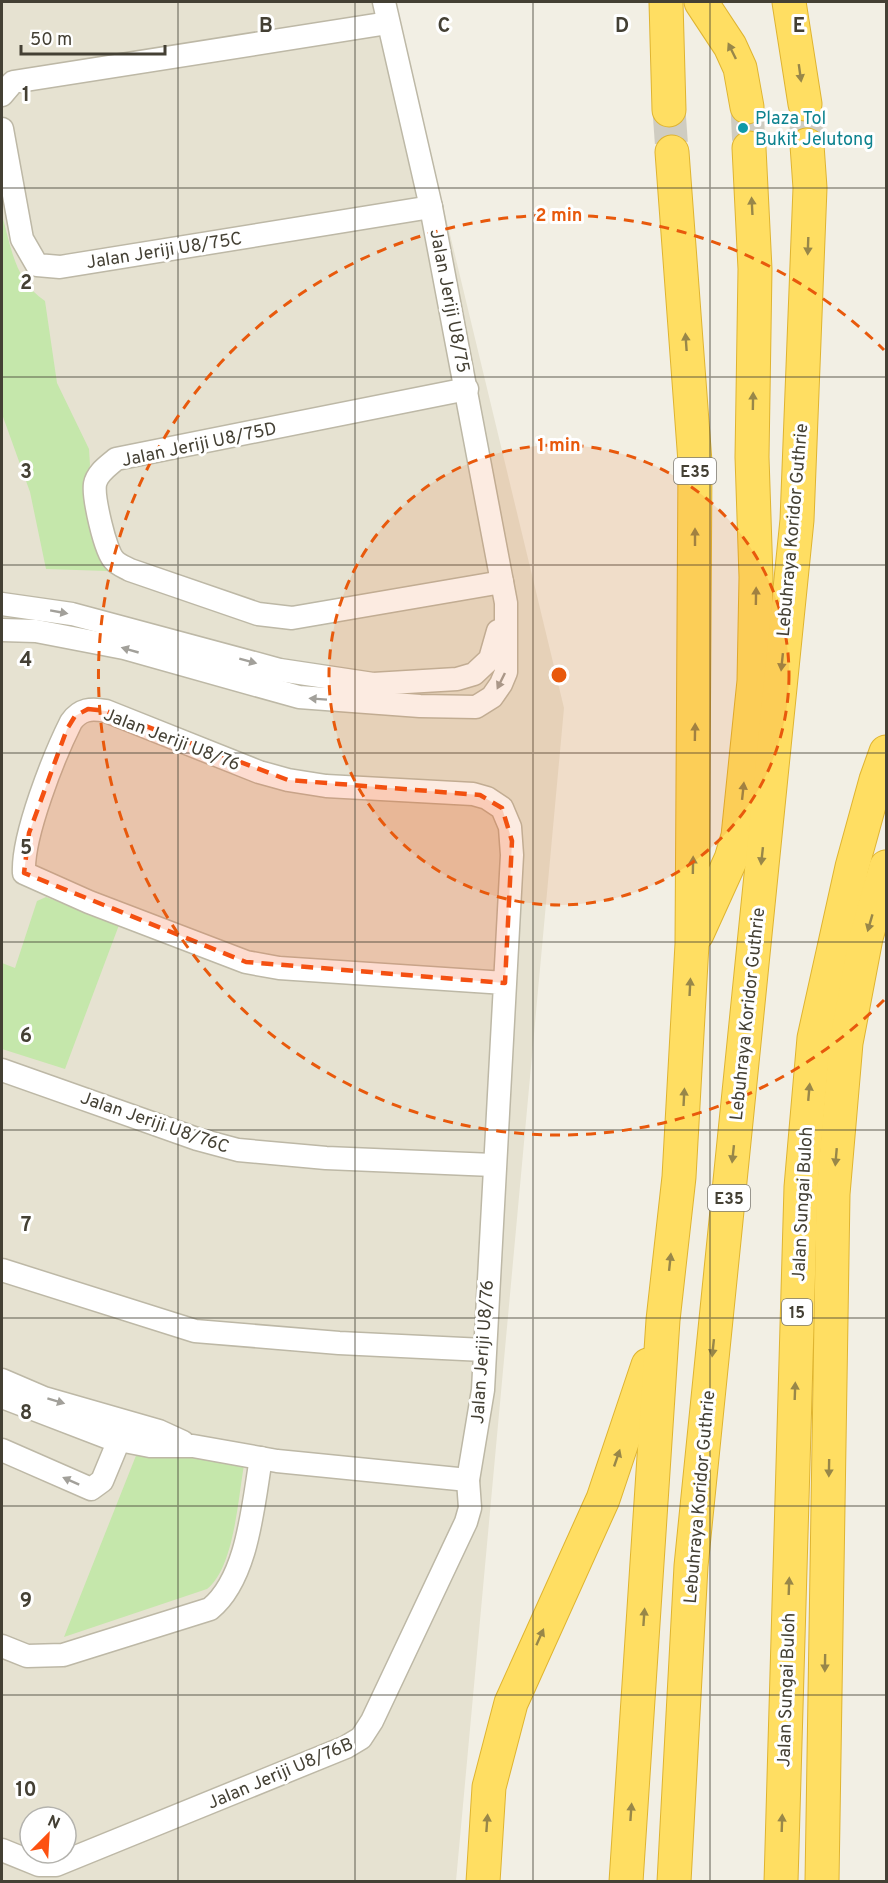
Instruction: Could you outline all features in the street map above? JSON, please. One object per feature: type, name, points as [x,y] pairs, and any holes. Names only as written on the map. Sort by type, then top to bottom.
[{"type":"highway","points":[[666,2],[669,110]]},
{"type":"highway","points":[[701,2],[737,60],[747,106]]},
{"type":"highway","points":[[789,2],[805,104]]},
{"type":"highway","name":"Lebuhraya Koridor Guthrie","points":[[674,1879],[691,1566],[797,520],[810,188],[807,145]]},
{"type":"highway","points":[[692,944],[731,859],[738,836],[754,681],[756,577],[752,457],[755,269],[749,148]]},
{"type":"highway","name":"E35","points":[[627,1876],[663,1320],[679,1177],[692,944],[695,462],[672,152]]},
{"type":"highway","name":"Jalan Sungai Buloh","points":[[781,1881],[801,1187],[814,1038],[852,867],[886,752]]},
{"type":"highway","name":"Jalan Sungai Buloh","points":[[822,1881],[833,1194],[846,1043],[866,938],[886,867]]},
{"type":"highway","points":[[483,1881],[489,1787],[511,1703],[603,1499],[663,1320]]},
{"type":"street","points":[[2,96],[13,82],[386,12]]},
{"type":"street","name":"Jalan Jeriji U8/75","points":[[2,630],[36,632],[113,646],[300,697],[420,706],[476,706],[492,697],[506,672],[504,592],[431,207],[386,12]]},
{"type":"street","name":"Jalan Jeriji U8/75C","points":[[2,129],[22,239],[37,265],[44,267],[60,267],[431,207]]},
{"type":"street","name":"Jalan Jeriji U8/75D","points":[[467,389],[116,459],[102,471],[95,484],[101,522],[108,550],[115,562],[130,570],[258,614],[292,618],[504,592]]},
{"type":"street","name":"Jalan Jeriji U8/75","points":[[2,604],[72,614],[280,670],[373,684],[457,679],[474,674],[490,659],[504,592]]},
{"type":"street","name":"Jalan Jeriji U8/76","points":[[468,1480],[481,1408],[493,1165],[505,983],[512,841],[506,815],[495,803],[473,794],[326,786],[288,780],[259,772],[106,711],[88,709],[75,716],[70,722],[29,833],[23,854],[24,873],[89,902],[246,962],[279,968],[505,983]]},
{"type":"street","name":"Jalan Jeriji U8/76C","points":[[2,1070],[197,1139],[238,1150],[306,1157],[493,1165]]},
{"type":"street","points":[[2,1270],[195,1331],[484,1350]]},
{"type":"street","points":[[2,1380],[44,1398],[159,1431],[193,1446]]},
{"type":"street","points":[[2,1397],[119,1440],[150,1446],[193,1446],[261,1458],[468,1480]]},
{"type":"street","points":[[2,1450],[91,1489],[102,1481],[119,1440]]},
{"type":"street","points":[[2,1647],[27,1656],[63,1655],[210,1609],[224,1595],[240,1568],[261,1458]]},
{"type":"street","name":"Jalan Jeriji U8/76B","points":[[2,1850],[39,1865],[56,1864],[346,1747],[361,1738],[372,1721],[464,1529],[470,1508],[468,1480]]},
{"type":"highlighted area","points":[[88,709],[106,711],[288,780],[480,795],[502,808],[512,841],[505,983],[246,962],[24,873],[29,833],[67,729],[75,716]]},
{"type":"shaded area","points":[[2,2],[394,2],[564,708],[456,1881],[2,1882]]},
{"type":"green space","points":[[2,215],[21,273],[27,284],[45,301],[57,383],[89,449],[90,465],[85,492],[107,571],[46,569],[30,492],[2,414]]},
{"type":"green space","points":[[46,897],[119,925],[65,1069],[2,1049],[2,963],[15,968],[37,901]]},
{"type":"green space","points":[[139,1448],[244,1465],[237,1514],[223,1566],[207,1589],[64,1637]]},
{"type":"tunnel","points":[[805,104],[807,145]]},
{"type":"tunnel","points":[[747,107],[749,148]]},
{"type":"tunnel","points":[[669,110],[672,152]]},
{"type":"place","name":"Plaza Tol Bukit Jelutong","points":[[743,128]]}]
